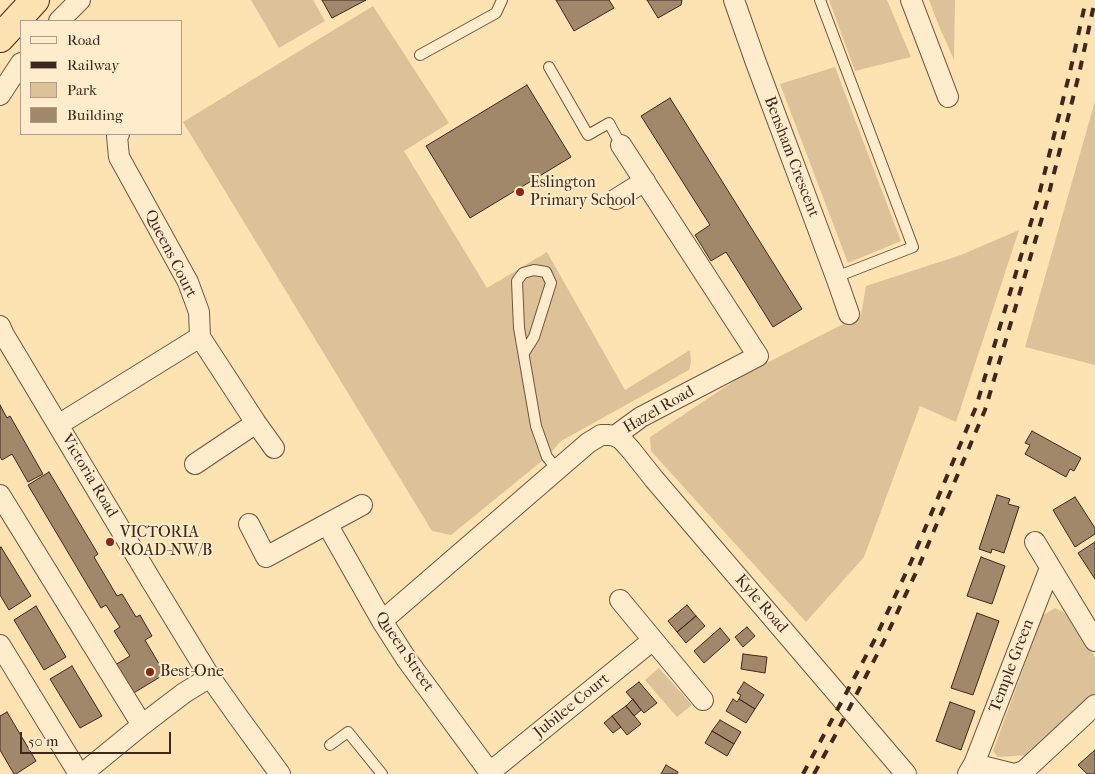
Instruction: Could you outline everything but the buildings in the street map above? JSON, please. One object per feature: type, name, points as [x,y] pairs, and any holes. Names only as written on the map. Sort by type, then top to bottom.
[{"type":"highway","points":[[0,38],[35,0]]},
{"type":"street","points":[[60,20],[80,0]]},
{"type":"street","name":"Bensham Crescent","points":[[734,0],[849,314]]},
{"type":"street","points":[[911,0],[948,97]]},
{"type":"street","points":[[0,95],[20,65]]},
{"type":"street","name":"Queens Court","points":[[118,135],[118,157],[188,282],[199,312],[200,337]]},
{"type":"street","name":"Hazel Road","points":[[382,621],[594,438],[601,435],[615,436],[641,417],[758,356],[622,145]]},
{"type":"street","points":[[616,198],[644,181]]},
{"type":"street","name":"Victoria Road","points":[[0,326],[210,676],[280,774]]},
{"type":"street","points":[[58,425],[200,337],[274,448]]},
{"type":"street","points":[[194,464],[256,423]]},
{"type":"street","name":"Kyle Road","points":[[615,436],[621,439],[631,450],[654,480],[906,774]]},
{"type":"street","points":[[0,495],[142,725]]},
{"type":"street","points":[[249,524],[266,557],[362,505]]},
{"type":"street","name":"Queen Street","points":[[327,524],[382,621],[407,660],[491,773]]},
{"type":"street","points":[[1035,542],[1095,642]]},
{"type":"street","name":"Temple Green","points":[[1050,568],[971,769],[1014,774],[1024,771],[1095,705]]},
{"type":"street","points":[[620,600],[704,700]]},
{"type":"street","name":"Jubilee Court","points":[[491,773],[653,640]]},
{"type":"street","points":[[0,645],[80,774],[184,693],[210,676]]},
{"type":"lane","points":[[420,55],[496,13],[502,0]]},
{"type":"lane","points":[[820,0],[913,247],[836,277]]},
{"type":"lane","points":[[549,67],[588,135],[609,123],[622,145]]},
{"type":"lane","points":[[524,353],[534,337],[551,283],[546,272],[534,270],[523,273],[517,281],[519,328],[536,426],[547,457],[558,470]]},
{"type":"lane","points":[[330,745],[348,732],[382,774]]},
{"type":"green space","points":[[251,0],[313,0],[325,21],[279,48]]},
{"type":"green space","points":[[829,0],[887,0],[911,57],[855,71]]},
{"type":"green space","points":[[929,0],[955,0],[954,60],[939,26]]},
{"type":"green space","points":[[373,6],[449,123],[404,151],[487,288],[547,252],[625,390],[690,350],[691,362],[689,370],[561,441],[547,457],[451,535],[432,531],[183,122]]},
{"type":"green space","points":[[835,67],[901,241],[848,263],[780,84]]},
{"type":"green space","points":[[1095,101],[1095,365],[1025,347]]},
{"type":"green space","points":[[1019,230],[956,422],[920,406],[864,557],[806,622],[651,451],[650,437],[743,375],[861,315],[866,286],[961,255]]},
{"type":"green space","points":[[1055,608],[1069,615],[1095,657],[1095,695],[1030,755],[998,757],[993,751],[1043,615]]},
{"type":"green space","points":[[659,668],[692,705],[677,717],[645,680]]},
{"type":"railway","points":[[803,774],[875,639],[911,562],[976,407],[1038,199],[1086,0]]},
{"type":"railway","points":[[814,774],[883,643],[919,566],[985,410],[1047,201],[1079,74],[1095,0]]},
{"type":"place","name":"Eslington Primary School","points":[[520,192]]},
{"type":"place","name":"VICTORIA ROAD-NW/B","points":[[110,542]]},
{"type":"place","name":"Best-One","points":[[150,672]]}]
